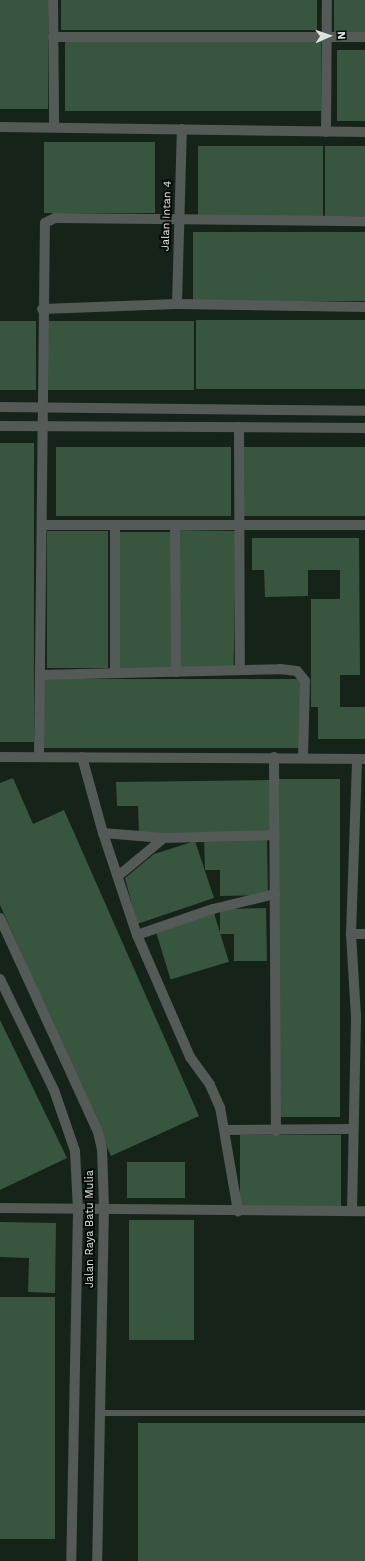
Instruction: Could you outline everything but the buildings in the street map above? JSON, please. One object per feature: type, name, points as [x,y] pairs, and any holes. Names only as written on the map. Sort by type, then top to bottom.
[{"type":"street","points":[[53,0],[54,126]]},
{"type":"street","points":[[326,132],[328,36],[327,0]]},
{"type":"street","points":[[53,37],[365,37]]},
{"type":"street","points":[[0,127],[54,126],[365,132]]},
{"type":"street","name":"Jalan Intan 4","points":[[177,304],[182,129]]},
{"type":"street","points":[[39,756],[43,406],[43,226],[46,220],[55,218],[365,221]]},
{"type":"street","points":[[42,309],[177,304],[365,308]]},
{"type":"street","points":[[0,407],[43,406],[365,411]]},
{"type":"street","points":[[0,426],[365,428]]},
{"type":"street","points":[[239,427],[240,670]]},
{"type":"street","points":[[42,525],[365,525]]},
{"type":"street","points":[[115,525],[115,673]]},
{"type":"street","points":[[175,525],[176,672]]},
{"type":"street","points":[[40,675],[289,669],[301,674],[305,681],[303,758]]},
{"type":"street","points":[[0,757],[274,757],[361,759],[351,934],[360,1017],[352,1129],[352,1210]]},
{"type":"street","points":[[82,757],[103,833],[137,935],[190,1057],[210,1085],[225,1130],[238,1211]]},
{"type":"street","points":[[274,757],[276,1131]]},
{"type":"street","points":[[103,833],[164,838],[275,835]]},
{"type":"street","points":[[118,876],[164,838]]},
{"type":"street","points":[[137,935],[213,909],[275,894]]},
{"type":"street","name":"Jalan Raya Batu Mulia","points":[[0,918],[98,1132],[102,1149],[104,1207],[97,1561]]},
{"type":"street","points":[[351,934],[365,934]]},
{"type":"street","points":[[0,979],[54,1090],[75,1151],[78,1210],[71,1561]]},
{"type":"street","points":[[225,1130],[276,1131],[352,1129]]},
{"type":"street","points":[[0,1208],[78,1210],[104,1207],[238,1211],[365,1211]]},
{"type":"lane","points":[[100,1414],[365,1413]]}]
